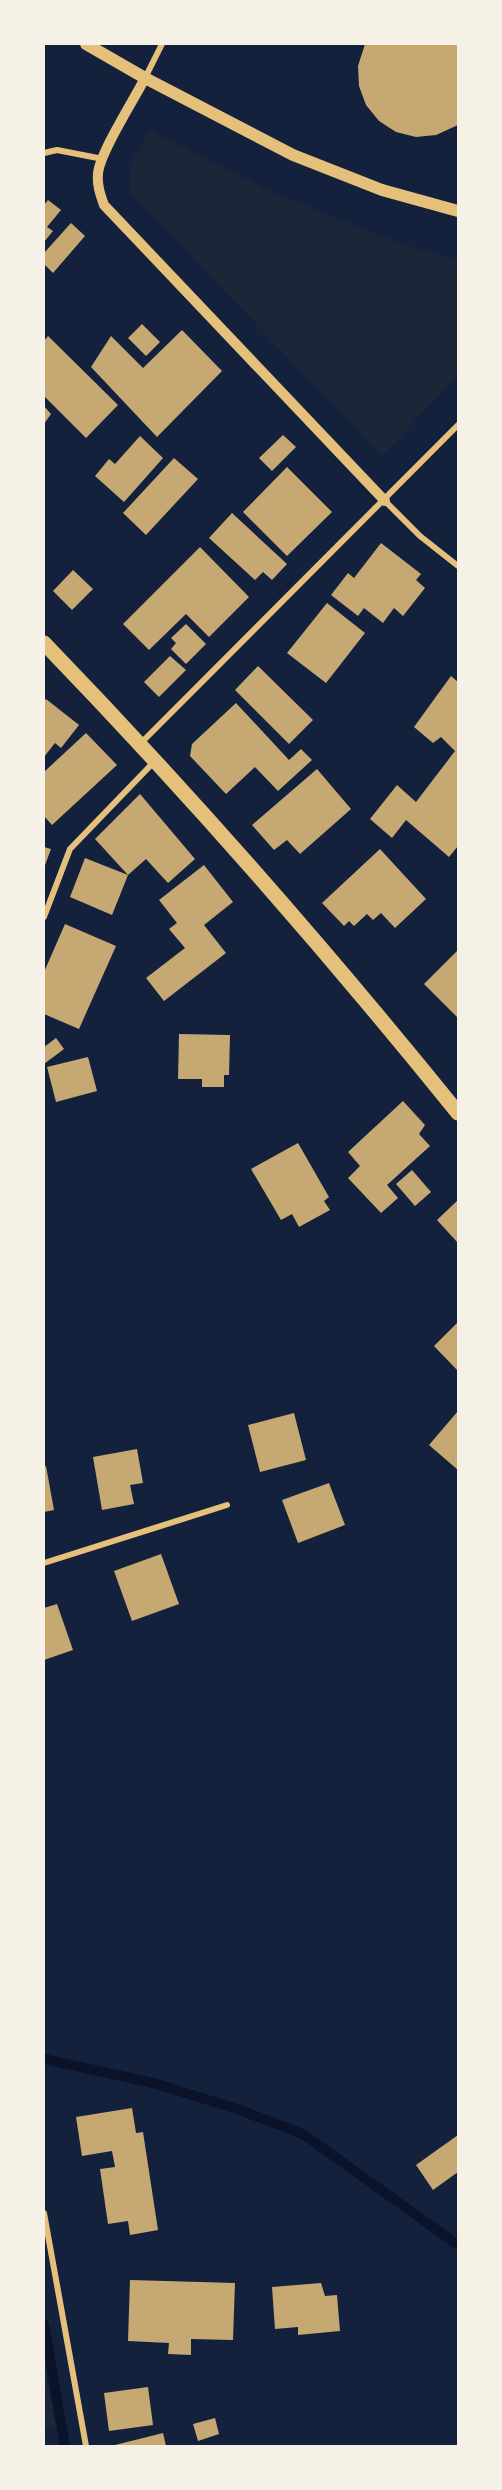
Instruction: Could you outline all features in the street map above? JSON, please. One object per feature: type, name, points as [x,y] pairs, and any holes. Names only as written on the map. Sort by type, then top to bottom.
[{"type":"main road","points":[[86,44],[145,78],[293,155],[382,190],[459,211]]},
{"type":"main road","points":[[44,643],[141,744],[383,1020],[459,1113]]},
{"type":"street","points":[[162,44],[98,171],[98,188],[104,205],[385,501],[420,536],[459,566]]},
{"type":"street","points":[[44,153],[57,150],[103,159]]},
{"type":"street","points":[[141,744],[459,424]]},
{"type":"street","points":[[44,917],[70,849],[155,761]]},
{"type":"street","points":[[44,1563],[227,1505]]},
{"type":"street","points":[[44,2213],[86,2446]]},
{"type":"shaded area","points":[[150,130],[272,192],[401,244],[458,259],[458,375],[382,456],[130,192],[131,163]]},
{"type":"shaded area","points":[[44,2367],[56,2427],[44,2429]]},
{"type":"building","points":[[365,44],[458,44],[458,125],[436,135],[416,137],[396,132],[379,121],[366,105],[359,86],[358,66]]},
{"type":"building","points":[[48,200],[61,210],[47,227],[53,231],[44,242],[44,205]]},
{"type":"building","points":[[71,223],[85,236],[53,273],[44,264],[44,253]]},
{"type":"building","points":[[142,324],[160,342],[146,356],[128,338]]},
{"type":"building","points":[[182,330],[222,371],[157,437],[91,367],[111,336],[143,368]]},
{"type":"building","points":[[48,336],[118,405],[86,438],[44,396],[44,341]]},
{"type":"building","points":[[44,406],[51,414],[44,424]]},
{"type":"building","points":[[283,435],[296,447],[272,471],[259,458]]},
{"type":"building","points":[[140,436],[163,458],[124,502],[95,476],[109,459],[115,464]]},
{"type":"building","points":[[174,458],[198,479],[146,535],[123,513]]},
{"type":"building","points":[[287,467],[332,512],[287,556],[243,512]]},
{"type":"building","points":[[232,513],[287,564],[272,580],[263,572],[255,580],[209,538]]},
{"type":"building","points":[[381,543],[421,574],[416,580],[425,588],[403,616],[394,608],[383,623],[364,608],[358,616],[331,595],[348,573],[354,578]]},
{"type":"building","points":[[200,547],[249,597],[209,637],[186,614],[149,650],[123,624]]},
{"type":"building","points":[[73,570],[93,589],[72,610],[53,591]]},
{"type":"building","points":[[327,603],[365,633],[326,683],[287,653]]},
{"type":"building","points":[[186,624],[206,644],[186,664],[171,649],[176,643],[171,638]]},
{"type":"building","points":[[170,656],[186,670],[159,697],[144,682]]},
{"type":"building","points":[[258,666],[313,720],[289,744],[235,690]]},
{"type":"building","points":[[451,676],[458,682],[458,846],[449,857],[406,820],[392,838],[370,819],[397,785],[416,802],[455,751],[441,737],[433,743],[414,727]]},
{"type":"building","points":[[46,699],[79,725],[61,748],[55,743],[44,757],[44,702]]},
{"type":"building","points":[[236,703],[289,760],[301,749],[312,760],[278,791],[255,767],[226,794],[190,756],[192,744]]},
{"type":"building","points":[[86,733],[117,765],[52,825],[44,816],[44,772]]},
{"type":"building","points":[[317,769],[351,809],[300,854],[287,840],[274,850],[252,825]]},
{"type":"building","points":[[140,794],[195,859],[168,883],[146,859],[128,875],[95,839]]},
{"type":"building","points":[[44,847],[51,849],[44,868]]},
{"type":"building","points":[[380,849],[426,899],[395,928],[381,913],[373,920],[367,914],[354,926],[349,921],[344,926],[322,903]]},
{"type":"building","points":[[85,858],[128,875],[112,915],[70,897]]},
{"type":"building","points":[[204,865],[233,902],[204,925],[226,953],[164,1001],[146,978],[185,948],[169,929],[177,923],[159,900]]},
{"type":"building","points":[[65,924],[116,946],[79,1029],[44,1014],[44,972]]},
{"type":"building","points":[[458,950],[458,1018],[424,984]]},
{"type":"building","points":[[179,1034],[230,1035],[229,1075],[224,1075],[224,1087],[202,1087],[202,1079],[178,1079]]},
{"type":"building","points":[[56,1038],[64,1049],[44,1064],[44,1047]]},
{"type":"building","points":[[88,1057],[97,1091],[56,1102],[47,1067]]},
{"type":"building","points":[[403,1101],[425,1125],[419,1134],[430,1146],[387,1185],[398,1198],[381,1213],[348,1178],[360,1166],[348,1152]]},
{"type":"building","points":[[298,1143],[329,1197],[324,1201],[330,1210],[299,1227],[292,1214],[281,1220],[251,1169]]},
{"type":"building","points":[[412,1170],[431,1192],[415,1206],[396,1184]]},
{"type":"building","points":[[458,1200],[458,1243],[437,1220]]},
{"type":"building","points":[[458,1322],[458,1371],[434,1346]]},
{"type":"building","points":[[458,1411],[458,1470],[429,1445]]},
{"type":"building","points":[[294,1413],[306,1460],[260,1472],[248,1425]]},
{"type":"building","points":[[137,1449],[143,1483],[130,1485],[134,1504],[102,1510],[93,1457]]},
{"type":"building","points":[[46,1466],[54,1510],[44,1512],[44,1467]]},
{"type":"building","points":[[329,1483],[345,1525],[298,1543],[282,1500]]},
{"type":"building","points":[[161,1554],[179,1604],[132,1621],[114,1571]]},
{"type":"building","points":[[57,1604],[73,1650],[44,1660],[44,1608]]},
{"type":"building","points":[[132,2108],[136,2133],[143,2132],[158,2230],[130,2235],[128,2221],[108,2224],[100,2169],[115,2167],[112,2151],[82,2156],[76,2117]]},
{"type":"building","points":[[458,2135],[458,2172],[433,2190],[416,2165]]},
{"type":"building","points":[[130,2280],[235,2283],[233,2340],[191,2339],[191,2355],[168,2354],[169,2343],[128,2341]]},
{"type":"building","points":[[321,2283],[325,2296],[337,2295],[340,2331],[298,2335],[298,2327],[275,2329],[272,2287]]},
{"type":"building","points":[[148,2387],[153,2425],[109,2431],[104,2393]]},
{"type":"building","points":[[215,2418],[219,2434],[198,2441],[193,2424]]},
{"type":"building","points":[[163,2433],[166,2446],[111,2446]]},
{"type":"waterway","points":[[44,2059],[157,2084],[237,2109],[303,2134],[458,2245]]},
{"type":"waterway","points":[[44,2324],[65,2446]]}]
